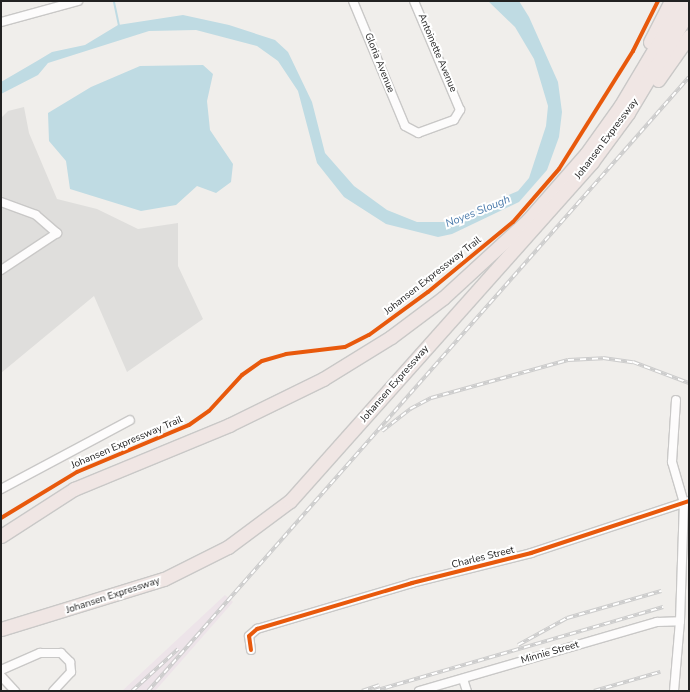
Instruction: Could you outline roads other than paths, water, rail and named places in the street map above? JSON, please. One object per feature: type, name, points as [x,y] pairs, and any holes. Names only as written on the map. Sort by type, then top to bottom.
[{"type":"highway","points":[[620,105],[671,1]]},
{"type":"highway","name":"Johansen Expressway","points":[[1,536],[74,489],[281,402],[391,337],[455,288],[528,220],[586,154],[620,105],[683,1]]},
{"type":"highway","name":"Johansen Expressway","points":[[1,629],[164,580],[228,547],[273,516],[327,463],[592,162],[628,114],[689,11]]},
{"type":"highway","points":[[592,162],[640,105],[689,36]]},
{"type":"street","points":[[1,22],[52,4],[78,1]]},
{"type":"street","name":"Gloria Avenue","points":[[353,1],[405,126],[412,132],[430,130],[454,120],[459,115],[459,106]]},
{"type":"street","name":"Antoinette Avenue","points":[[414,1],[459,106]]},
{"type":"street","points":[[1,202],[36,215],[57,233],[1,270]]},
{"type":"street","points":[[674,691],[680,620],[686,502],[672,462],[676,400]]},
{"type":"street","points":[[1,489],[130,420]]},
{"type":"street","name":"Charles Street","points":[[251,650],[249,636],[257,629],[412,583],[531,553],[686,502]]},
{"type":"street","name":"Minnie Street","points":[[419,691],[657,622],[680,620]]},
{"type":"street","points":[[1,670],[40,653],[61,653],[70,662],[71,672],[53,691]]},
{"type":"street","points":[[1,676],[14,691]]},
{"type":"street","points":[[463,679],[467,691]]},
{"type":"water","name":"Noyes Slough","points":[[488,1],[519,1],[529,17],[558,82],[562,112],[559,137],[547,170],[519,202],[452,234],[438,237],[386,224],[344,197],[317,163],[298,91],[278,61],[257,46],[196,30],[149,31],[48,63],[38,75],[1,94],[1,82],[52,52],[85,45],[118,25],[183,15],[229,25],[275,40],[288,52],[312,102],[325,153],[354,186],[387,210],[417,222],[447,222],[518,191],[529,178],[546,126],[548,106],[534,59],[515,27]]},
{"type":"water","points":[[203,65],[213,74],[207,101],[210,130],[233,164],[231,182],[216,193],[197,186],[176,205],[141,211],[70,189],[66,161],[49,141],[48,113],[91,87],[140,66]]},
{"type":"waterway","points":[[114,2],[119,26]]},
{"type":"railway","points":[[148,691],[689,77]]},
{"type":"railway","points":[[382,431],[410,409],[431,398],[568,360],[603,358],[633,362],[689,383]]},
{"type":"railway","points":[[518,645],[567,618],[661,591]]},
{"type":"railway","points":[[374,691],[663,607]]},
{"type":"railway","points":[[132,691],[178,649]]},
{"type":"railway","points":[[594,691],[660,672]]},
{"type":"railway","points":[[362,691],[379,685]]}]
